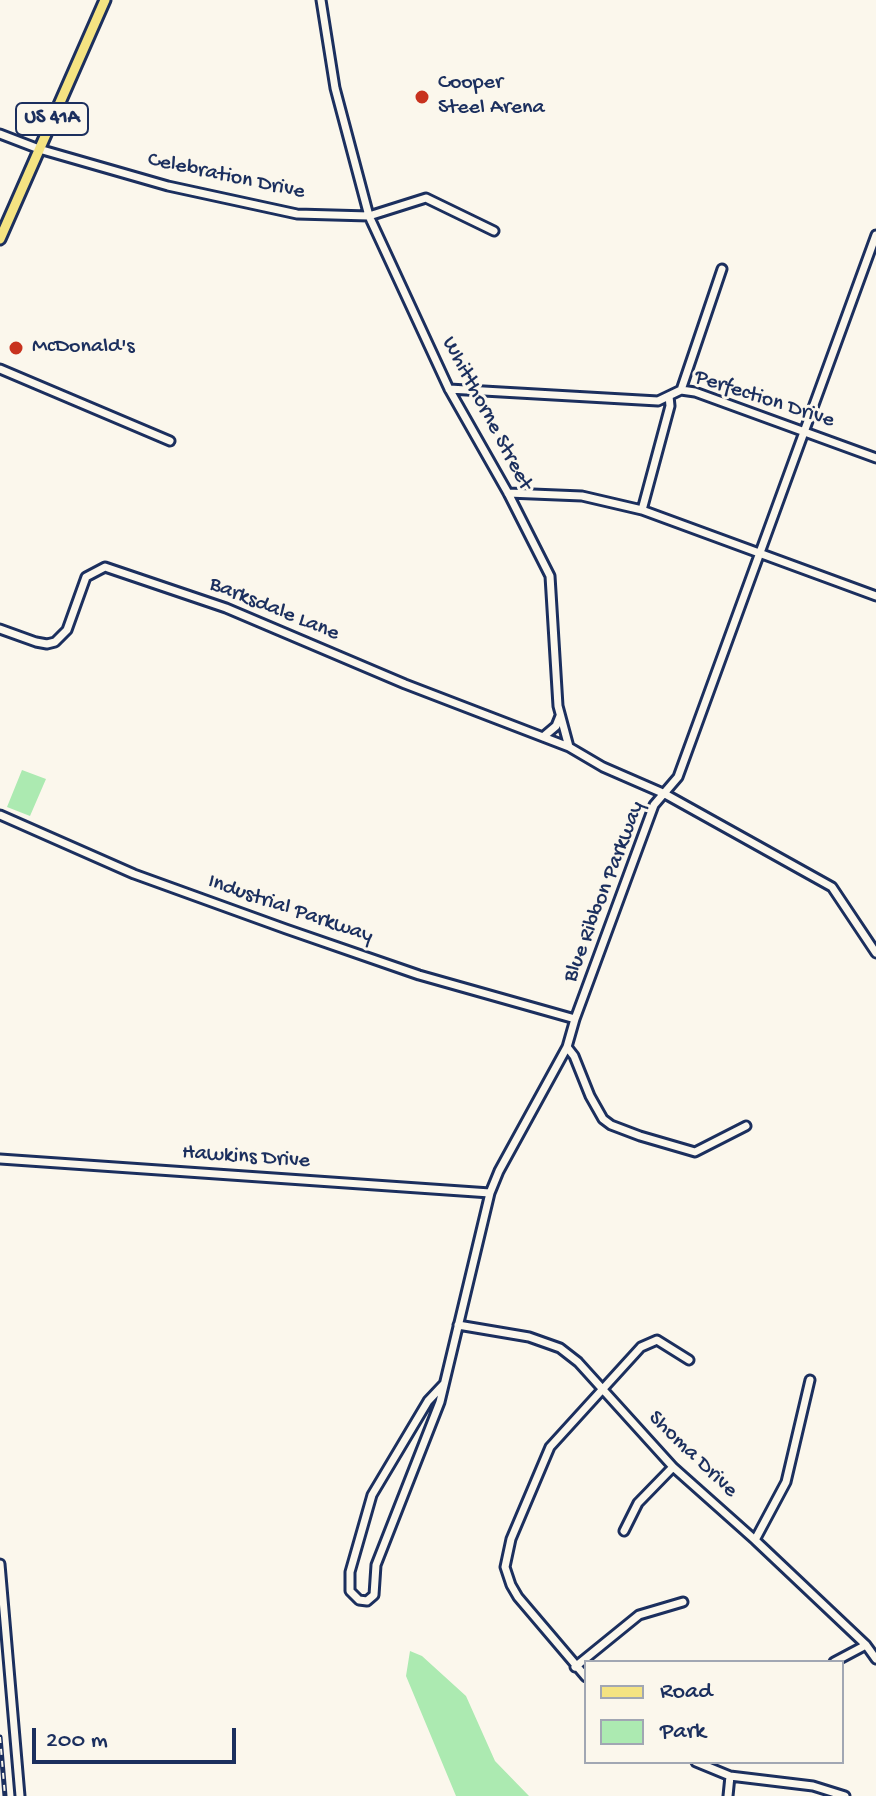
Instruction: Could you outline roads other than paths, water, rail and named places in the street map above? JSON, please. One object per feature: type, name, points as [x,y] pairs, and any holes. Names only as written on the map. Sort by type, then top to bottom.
[{"type":"main road","name":"US 41A","points":[[0,239],[105,0]]},
{"type":"street","name":"Whitthorne Street","points":[[321,0],[335,88],[369,216],[449,389],[508,493],[550,576],[560,716],[569,747]]},
{"type":"street","name":"Celebration Drive","points":[[0,134],[39,149],[168,186],[297,214],[369,216],[426,198],[494,231]]},
{"type":"street","name":"Blue Ribbon Parkway","points":[[444,1384],[428,1401],[372,1495],[350,1572],[350,1591],[354,1598],[371,1599],[374,1595],[376,1565],[427,1440],[444,1384],[490,1193],[567,1047],[654,805],[678,777],[876,235]]},
{"type":"street","points":[[681,390],[722,269]]},
{"type":"street","points":[[0,369],[170,441]]},
{"type":"street","name":"Perfection Drive","points":[[449,389],[658,401],[681,390],[695,392],[876,458]]},
{"type":"street","points":[[642,510],[670,406],[669,396]]},
{"type":"street","points":[[508,493],[582,496],[642,510],[876,596]]},
{"type":"street","name":"Barksdale Lane","points":[[0,629],[36,642],[55,642],[67,630],[86,577],[105,567],[226,608],[405,684],[569,747]]},
{"type":"street","points":[[543,737],[556,726],[560,716]]},
{"type":"street","points":[[569,747],[603,767],[665,794],[832,887],[876,953]]},
{"type":"street","name":"Industrial Parkway","points":[[0,815],[88,856],[277,926],[419,975],[575,1019]]},
{"type":"street","points":[[567,1047],[574,1056],[590,1096],[603,1119],[611,1125],[695,1152],[746,1126]]},
{"type":"street","name":"Hawkins Drive","points":[[0,1159],[490,1193]]},
{"type":"street","name":"Shoma Drive","points":[[458,1325],[529,1337],[560,1348],[578,1362],[673,1467],[755,1540],[866,1645],[876,1659]]},
{"type":"street","points":[[584,1675],[518,1597],[505,1567],[511,1539],[550,1447],[647,1343],[657,1340],[689,1360]]},
{"type":"street","points":[[755,1540],[786,1482],[810,1380]]},
{"type":"street","points":[[624,1531],[638,1503],[673,1467]]},
{"type":"street","points":[[0,1564],[20,1796]]},
{"type":"street","points":[[575,1667],[639,1615],[683,1602]]},
{"type":"street","points":[[838,1660],[866,1645]]},
{"type":"street","points":[[701,1764],[730,1776],[813,1786],[845,1796]]},
{"type":"street","points":[[728,1796],[730,1776]]},
{"type":"railway","points":[[0,1737],[5,1796]]},
{"type":"place","name":"Cooper Steel Arena","points":[[422,97]]},
{"type":"place","name":"McDonald's","points":[[16,348]]}]
